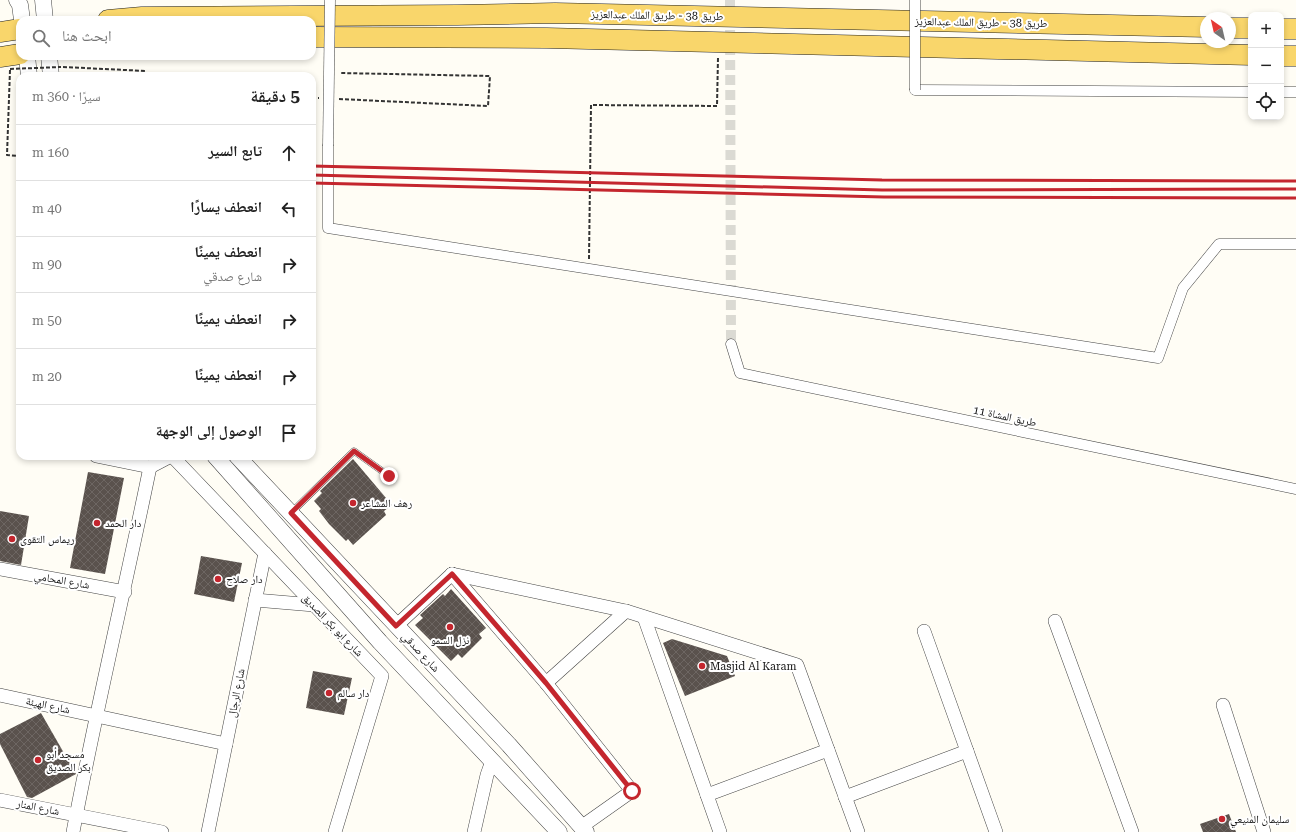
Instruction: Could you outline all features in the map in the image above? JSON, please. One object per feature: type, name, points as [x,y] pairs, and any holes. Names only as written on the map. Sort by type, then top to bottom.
[{"type":"main road","name":"طريق 38 - طريق الملك عبدالعزيز","points":[[316,16],[450,16],[555,13],[1200,27]]},
{"type":"main road","points":[[1236,28],[1248,28]]},
{"type":"main road","points":[[1284,29],[1296,29]]},
{"type":"main road","points":[[0,32],[16,30]]},
{"type":"main road","points":[[316,38],[547,38],[1248,55]]},
{"type":"main road","points":[[1284,56],[1296,56]]},
{"type":"street","points":[[17,0],[20,5],[21,16]]},
{"type":"street","points":[[43,0],[45,16]]},
{"type":"street","points":[[330,0],[328,228],[1158,358],[1183,288],[1219,244],[1296,244]]},
{"type":"street","points":[[915,0],[915,90],[1248,92]]},
{"type":"street","points":[[27,60],[29,72]]},
{"type":"street","points":[[51,60],[56,72]]},
{"type":"street","points":[[1284,92],[1296,92]]},
{"type":"street","name":"طريق المشاة 11","points":[[731,344],[740,373],[1296,489]]},
{"type":"street","points":[[73,832],[95,715],[124,592],[150,467],[116,460]]},
{"type":"street","name":"شارع ابو بكر الصديق","points":[[150,467],[164,460]]},
{"type":"street","name":"شارع ابو بكر الصديق","points":[[176,460],[382,676],[335,832]]},
{"type":"street","name":"شارع صدقي","points":[[219,460],[380,642],[559,832]]},
{"type":"street","name":"شارع صدقي","points":[[241,460],[508,745],[584,829]]},
{"type":"street","name":"شارع الرجال","points":[[208,832],[265,553]]},
{"type":"street","name":"شارع المحامي","points":[[0,569],[124,592]]},
{"type":"street","points":[[380,642],[452,574]]},
{"type":"street","points":[[452,574],[626,611],[797,665],[858,832]]},
{"type":"street","points":[[452,574],[546,683],[632,791],[584,829]]},
{"type":"street","points":[[255,600],[314,605]]},
{"type":"street","points":[[546,683],[626,611]]},
{"type":"street","points":[[644,617],[720,832]]},
{"type":"street","points":[[1055,621],[1132,832]]},
{"type":"street","points":[[924,631],[996,832]]},
{"type":"street","name":"شارع الهيئة","points":[[0,695],[226,744]]},
{"type":"street","points":[[1223,705],[1264,832]]},
{"type":"street","points":[[474,832],[487,775],[492,761],[508,745]]},
{"type":"street","points":[[707,795],[828,750]]},
{"type":"street","points":[[845,796],[967,751]]},
{"type":"street","name":"شارع المنار","points":[[0,800],[162,832]]},
{"type":"lane","points":[[291,513],[354,451],[389,476]]},
{"type":"path","points":[[589,269],[591,105],[717,106],[719,42]]},
{"type":"path","points":[[16,156],[6,155],[10,60],[56,72],[146,72]]},
{"type":"path","points":[[329,72],[490,76],[488,106],[335,99]]},
{"type":"building","name":"رهف المشاعر","points":[[353,459],[392,505],[384,511],[386,515],[353,545],[348,539],[346,541],[329,524],[319,511],[321,509],[314,501],[322,493],[320,491]]},
{"type":"building","name":"دار الحمد","points":[[88,472],[124,478],[105,574],[70,568]]},
{"type":"building","name":"ريماس التقوى","points":[[0,511],[29,516],[21,565],[0,561]]},
{"type":"building","name":"دار صلاح","points":[[201,556],[242,563],[234,602],[194,594]]},
{"type":"building","name":"نزل السمو","points":[[451,589],[486,628],[479,634],[482,638],[462,658],[458,654],[451,661],[415,625],[423,618],[420,615],[443,594],[445,596]]},
{"type":"building","name":"Masjid Al Karam","points":[[672,639],[727,656],[735,676],[685,696],[663,643]]},
{"type":"building","name":"دار سالم","points":[[313,671],[352,678],[344,715],[306,708]]},
{"type":"building","name":"مسجد أبو بكر الصديق","points":[[41,713],[76,774],[32,798],[27,797],[0,744],[0,734]]},
{"type":"building","name":"سليمان المنيعي","points":[[1229,814],[1236,832],[1203,832],[1200,824]]},
{"type":"tunnel","points":[[730,0],[731,344]]},
{"type":"railway","points":[[316,166],[882,180],[1296,181]]},
{"type":"railway","points":[[316,175],[882,190],[1296,189]]},
{"type":"railway","points":[[316,183],[884,197],[1296,198]]},
{"type":"place","name":"رهف المشاعر","points":[[353,503]]},
{"type":"place","name":"دار الحمد","points":[[97,523]]},
{"type":"place","name":"ريماس التقوى","points":[[12,539]]},
{"type":"place","name":"دار صلاح","points":[[218,579]]},
{"type":"place","name":"نزل السمو","points":[[450,627]]},
{"type":"place","name":"Masjid Al Karam","points":[[702,666]]},
{"type":"place","name":"دار سالم","points":[[329,693]]},
{"type":"place","name":"مسجد أبو بكر الصديق","points":[[38,760]]},
{"type":"place","name":"سليمان المنيعي","points":[[1222,819]]},
{"type":"route","points":[[389,476],[354,451],[291,513],[396,626],[452,574],[546,683],[632,791]]}]
